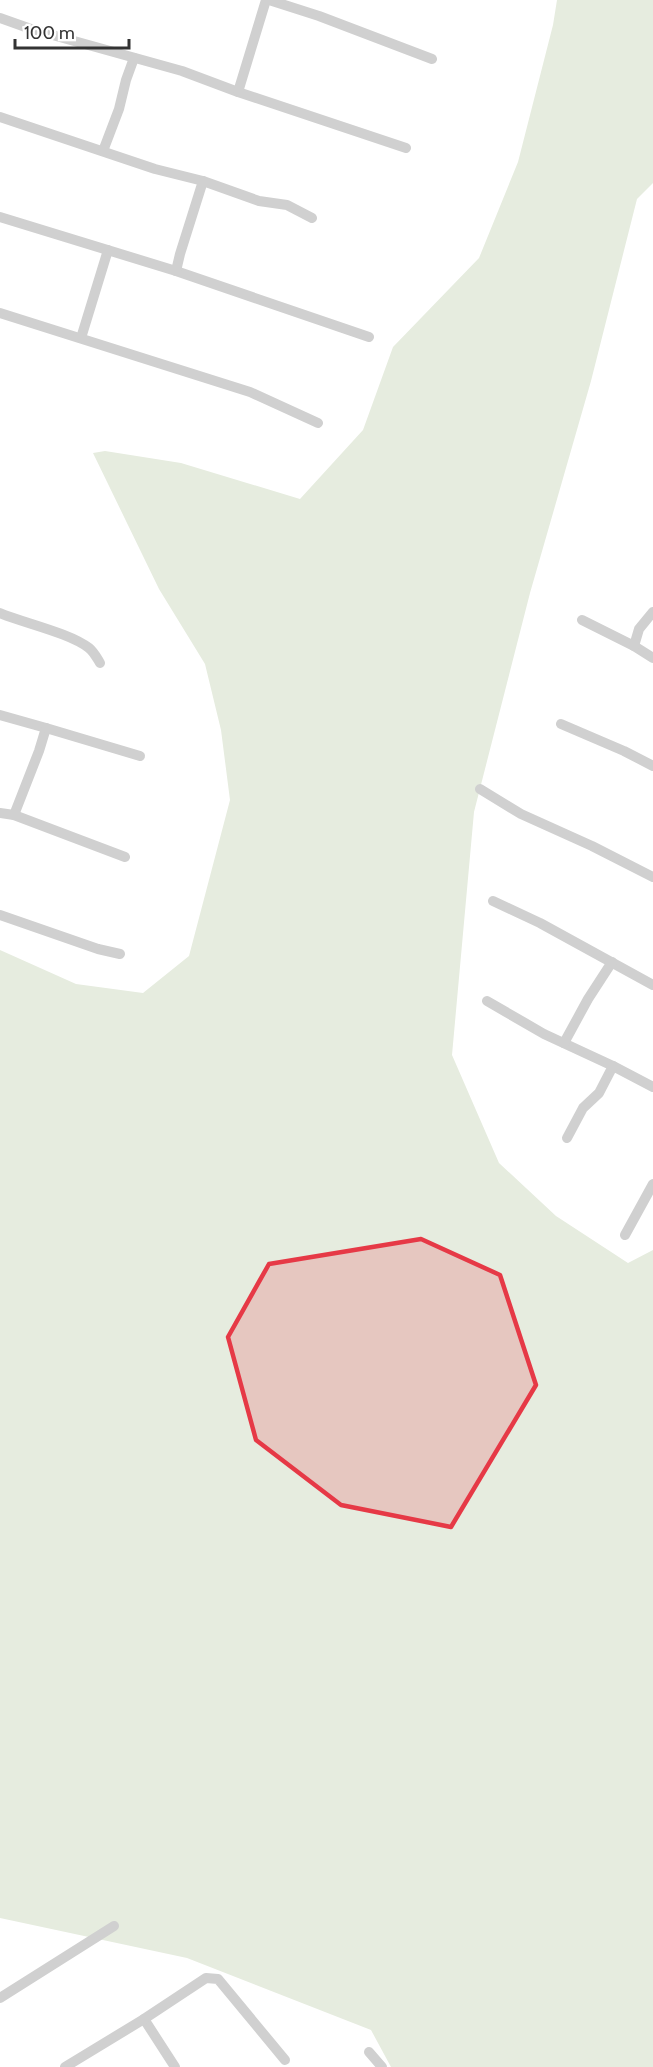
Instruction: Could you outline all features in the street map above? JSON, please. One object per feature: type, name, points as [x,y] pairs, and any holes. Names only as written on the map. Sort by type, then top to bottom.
[{"type":"street","points":[[238,92],[267,0],[319,16],[432,59]]},
{"type":"street","points":[[0,18],[31,29],[182,71],[406,148]]},
{"type":"street","points":[[103,151],[119,109],[134,58]]},
{"type":"street","points":[[0,118],[155,169],[203,181],[259,201],[287,206],[312,218]]},
{"type":"street","points":[[176,271],[203,181]]},
{"type":"street","points":[[0,217],[176,271],[369,337]]},
{"type":"street","points":[[81,338],[108,250]]},
{"type":"street","points":[[0,313],[250,392],[318,423]]},
{"type":"street","points":[[634,646],[639,629],[653,612]]},
{"type":"street","points":[[0,613],[85,645],[100,663]]},
{"type":"street","points":[[582,620],[653,658]]},
{"type":"street","points":[[0,715],[140,756]]},
{"type":"street","points":[[561,724],[653,766]]},
{"type":"street","points":[[14,815],[46,728]]},
{"type":"street","points":[[480,789],[521,814],[653,877]]},
{"type":"street","points":[[0,813],[14,815],[126,857]]},
{"type":"street","points":[[494,901],[540,922],[653,984]]},
{"type":"street","points":[[0,915],[98,949],[120,954]]},
{"type":"street","points":[[564,1043],[612,962]]},
{"type":"street","points":[[487,1001],[544,1034],[653,1087]]},
{"type":"street","points":[[567,1137],[583,1108],[598,1093],[613,1066]]},
{"type":"street","points":[[625,1235],[653,1184]]},
{"type":"street","points":[[0,1998],[114,1926]]},
{"type":"street","points":[[65,2067],[206,1978],[218,1979],[285,2060]]},
{"type":"street","points":[[144,2019],[175,2067]]},
{"type":"street","points":[[369,2052],[382,2067]]},
{"type":"highlighted area","points":[[421,1239],[500,1275],[536,1385],[451,1527],[341,1505],[256,1440],[228,1337],[269,1264]]},
{"type":"shaded area","points":[[557,0],[653,0],[653,183],[637,199],[591,381],[530,593],[474,812],[452,1055],[499,1163],[556,1216],[628,1263],[653,1250],[653,2067],[391,2067],[371,2030],[187,1958],[0,1918],[0,950],[76,984],[143,993],[189,956],[230,800],[221,730],[205,664],[159,589],[93,453],[105,451],[181,463],[300,499],[363,430],[393,347],[479,258],[518,162],[553,25]]}]
